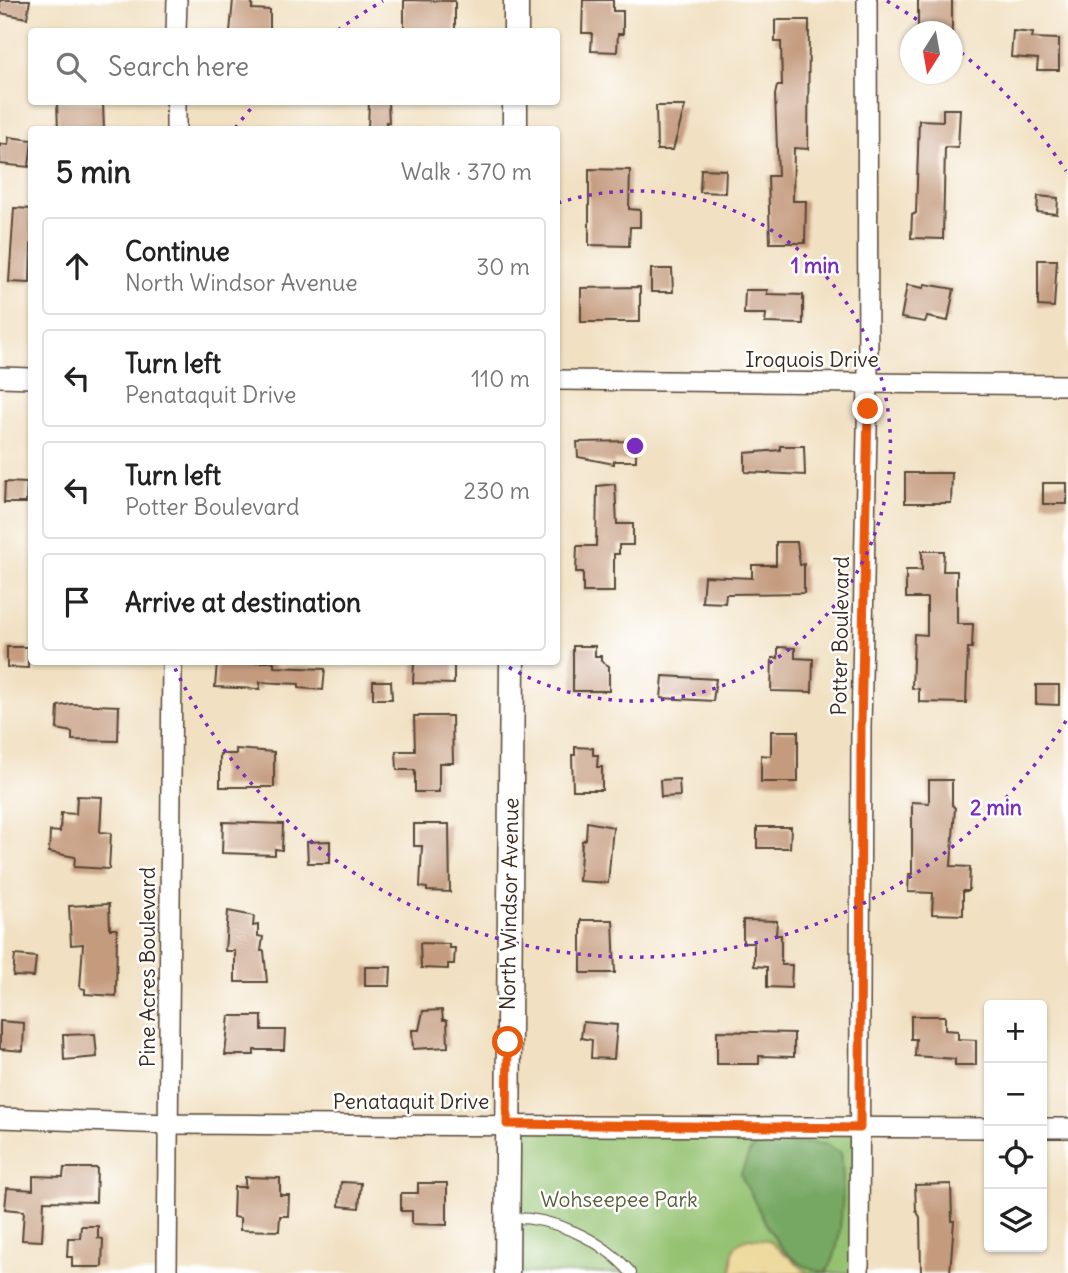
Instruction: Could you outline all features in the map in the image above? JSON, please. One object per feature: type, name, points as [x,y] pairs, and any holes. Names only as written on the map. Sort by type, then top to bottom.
[{"type":"street","points":[[176,28],[177,0]]},
{"type":"street","points":[[516,0],[516,28]]},
{"type":"street","name":"Potter Boulevard","points":[[859,1273],[861,728],[868,382],[867,0]]},
{"type":"street","points":[[176,105],[176,126]]},
{"type":"street","points":[[515,105],[515,126]]},
{"type":"street","points":[[0,377],[28,378]]},
{"type":"street","name":"Iroquois Drive","points":[[560,380],[1068,385]]},
{"type":"street","name":"Pine Acres Boulevard","points":[[167,1273],[172,665]]},
{"type":"street","name":"North Windsor Avenue","points":[[507,1273],[512,665]]},
{"type":"street","name":"Penataquit Drive","points":[[0,1118],[169,1124],[984,1128]]},
{"type":"street","points":[[1047,1128],[1068,1128]]},
{"type":"lane","points":[[507,1218],[539,1221],[576,1232],[619,1258],[631,1273]]},
{"type":"green space","name":"Wohseepee Park","points":[[507,1124],[860,1128],[859,1273],[507,1273]]},
{"type":"green space","points":[[761,1141],[826,1144],[841,1153],[843,1179],[839,1234],[836,1251],[825,1272],[799,1263],[780,1245],[743,1180],[741,1174],[750,1151]]},
{"type":"sand","points":[[749,1238],[768,1240],[808,1273],[732,1273],[735,1247]]},
{"type":"building","points":[[0,0],[30,0],[27,18],[0,13]]},
{"type":"building","points":[[233,0],[252,1],[252,9],[270,10],[270,28],[230,28]]},
{"type":"building","points":[[404,0],[455,1],[455,28],[404,28]]},
{"type":"building","points":[[583,0],[613,0],[613,11],[623,11],[623,34],[618,34],[617,52],[591,51],[592,33],[582,33]]},
{"type":"building","points":[[918,0],[952,0],[952,21],[918,21]]},
{"type":"building","points":[[775,20],[809,20],[808,149],[794,148],[793,201],[806,201],[805,243],[770,243],[768,176],[778,176],[775,95],[777,86],[782,86],[781,42],[775,42]]},
{"type":"building","points":[[1013,31],[1033,33],[1032,38],[1059,39],[1059,70],[1037,70],[1038,59],[1011,57]]},
{"type":"building","points":[[57,105],[103,105],[104,126],[58,126]]},
{"type":"building","points":[[369,105],[388,105],[389,123],[386,122],[386,126],[368,126]]},
{"type":"building","points":[[656,106],[685,106],[673,150],[657,150]]},
{"type":"building","points":[[943,109],[960,109],[958,148],[945,147],[943,239],[911,238],[912,215],[916,213],[919,120],[943,121]]},
{"type":"building","points":[[9,137],[28,139],[28,167],[0,164],[0,144],[8,145]]},
{"type":"building","points":[[589,169],[630,170],[629,209],[640,210],[640,227],[630,227],[629,246],[589,245]]},
{"type":"building","points":[[701,169],[726,170],[725,193],[700,192]]},
{"type":"building","points":[[1038,196],[1058,198],[1057,214],[1037,212]]},
{"type":"building","points":[[14,208],[28,209],[28,283],[9,282]]},
{"type":"building","points":[[1038,260],[1057,260],[1054,307],[1038,306]]},
{"type":"building","points":[[651,269],[672,269],[673,292],[651,292]]},
{"type":"building","points":[[925,284],[954,289],[948,321],[927,317],[925,322],[901,318],[907,285],[924,288]]},
{"type":"building","points":[[640,287],[640,322],[581,322],[581,288]]},
{"type":"building","points":[[745,290],[803,295],[803,324],[765,323],[766,314],[744,314]]},
{"type":"building","points":[[636,441],[636,461],[614,461],[614,464],[578,457],[577,442]]},
{"type":"building","points":[[780,446],[804,446],[805,475],[745,472],[745,453],[780,450]]},
{"type":"building","points":[[905,473],[952,473],[951,503],[905,503]]},
{"type":"building","points":[[5,482],[27,483],[26,503],[4,503]]},
{"type":"building","points":[[1043,483],[1067,483],[1067,504],[1043,504]]},
{"type":"building","points":[[615,484],[617,524],[633,524],[633,545],[619,545],[619,554],[614,554],[614,592],[583,592],[583,572],[576,572],[577,546],[596,546],[597,486]]},
{"type":"building","points":[[776,542],[797,542],[800,565],[804,564],[804,593],[726,594],[725,603],[702,602],[704,576],[752,578],[752,565],[776,565]]},
{"type":"building","points":[[922,551],[944,551],[943,571],[957,571],[957,624],[973,624],[972,648],[968,648],[966,703],[919,702],[919,689],[912,688],[914,634],[927,635],[927,598],[906,598],[906,570],[922,570]]},
{"type":"building","points":[[573,646],[595,646],[595,656],[601,656],[601,661],[609,666],[609,691],[573,691]]},
{"type":"building","points":[[7,647],[28,647],[28,668],[7,667]]},
{"type":"building","points":[[778,647],[795,648],[795,658],[813,659],[812,692],[771,691],[772,658],[778,658]]},
{"type":"building","points":[[217,665],[274,665],[325,669],[323,690],[299,688],[299,684],[260,682],[260,689],[215,687]]},
{"type":"building","points":[[414,665],[454,665],[454,684],[413,683]]},
{"type":"building","points":[[663,676],[716,679],[713,701],[661,698]]},
{"type":"building","points":[[373,681],[391,681],[392,699],[373,699]]},
{"type":"building","points":[[1036,685],[1059,685],[1059,705],[1036,704]]},
{"type":"building","points":[[58,706],[119,706],[118,741],[72,740],[72,732],[57,729]]},
{"type":"building","points":[[414,716],[452,716],[453,763],[439,763],[439,792],[415,792],[415,770],[397,770],[396,751],[415,751]]},
{"type":"building","points":[[771,731],[798,731],[798,782],[761,782],[761,755],[771,756]]},
{"type":"building","points":[[575,747],[593,748],[593,755],[598,755],[597,767],[602,767],[602,790],[573,790],[572,755],[575,755]]},
{"type":"building","points":[[236,749],[274,752],[274,787],[220,787],[220,754],[236,754]]},
{"type":"building","points":[[679,779],[680,796],[661,797],[660,780]]},
{"type":"building","points":[[929,780],[952,780],[952,805],[955,808],[951,866],[970,867],[969,891],[963,891],[963,915],[932,914],[933,893],[908,892],[909,874],[912,874],[912,802],[929,803]]},
{"type":"building","points":[[77,796],[102,797],[100,832],[111,833],[109,869],[74,867],[75,857],[49,852],[50,831],[60,832],[61,813],[76,814]]},
{"type":"building","points":[[223,822],[283,824],[282,850],[275,849],[275,855],[222,853]]},
{"type":"building","points":[[587,822],[613,827],[608,883],[579,881],[582,841],[586,839]]},
{"type":"building","points":[[414,824],[449,824],[450,892],[427,891],[427,888],[420,887],[422,846],[414,846]]},
{"type":"building","points":[[757,827],[791,827],[790,848],[757,848]]},
{"type":"building","points":[[330,841],[330,863],[308,863],[307,842]]},
{"type":"building","points":[[109,904],[110,929],[117,929],[116,996],[85,994],[85,989],[80,988],[83,944],[71,945],[69,906]]},
{"type":"building","points":[[228,911],[254,916],[253,926],[258,925],[258,936],[263,937],[261,951],[264,951],[267,982],[235,982],[235,951],[225,951]]},
{"type":"building","points":[[581,920],[613,920],[615,973],[581,973]]},
{"type":"building","points":[[743,920],[777,921],[776,935],[781,935],[781,965],[792,965],[791,988],[767,987],[767,967],[754,966],[754,943],[743,943]]},
{"type":"building","points":[[420,943],[449,944],[449,948],[455,948],[454,964],[448,964],[448,969],[421,968]]},
{"type":"building","points":[[15,955],[36,957],[34,977],[13,976]]},
{"type":"building","points":[[365,967],[391,967],[390,986],[365,986]]},
{"type":"building","points":[[442,1010],[443,1020],[447,1020],[448,1047],[413,1049],[412,1030],[419,1030],[423,1011]]},
{"type":"building","points":[[229,1016],[262,1016],[262,1030],[285,1030],[284,1050],[254,1050],[254,1055],[225,1055]]},
{"type":"building","points":[[911,1016],[945,1016],[945,1030],[958,1031],[958,1039],[976,1040],[976,1065],[955,1065],[955,1059],[915,1056],[916,1039],[911,1039]]},
{"type":"building","points":[[0,1021],[24,1023],[23,1051],[0,1049]]},
{"type":"building","points":[[583,1022],[617,1025],[614,1059],[591,1058],[592,1040],[581,1038]]},
{"type":"building","points":[[717,1031],[794,1033],[794,1057],[759,1056],[759,1064],[717,1064]]},
{"type":"building","points":[[95,1034],[97,1057],[64,1060],[63,1035]]},
{"type":"building","points":[[64,1168],[97,1168],[96,1202],[44,1201],[42,1241],[22,1240],[24,1211],[5,1209],[7,1188],[33,1190],[33,1176],[63,1177]]},
{"type":"building","points":[[245,1177],[280,1178],[280,1195],[289,1195],[288,1216],[280,1216],[279,1231],[240,1230],[240,1218],[233,1217],[234,1187],[245,1187]]},
{"type":"building","points":[[341,1182],[361,1183],[359,1208],[339,1206]]},
{"type":"building","points":[[418,1183],[447,1183],[447,1225],[412,1224],[412,1211],[401,1211],[401,1193],[418,1193]]},
{"type":"building","points":[[951,1184],[954,1221],[950,1273],[921,1273],[920,1217],[916,1210],[915,1185]]},
{"type":"building","points":[[81,1226],[98,1226],[98,1238],[103,1239],[102,1267],[72,1267],[72,1257],[67,1257],[68,1238],[80,1238]]},
{"type":"route","points":[[508,1042],[507,1124],[805,1125],[860,1128],[861,728],[868,409]]}]
